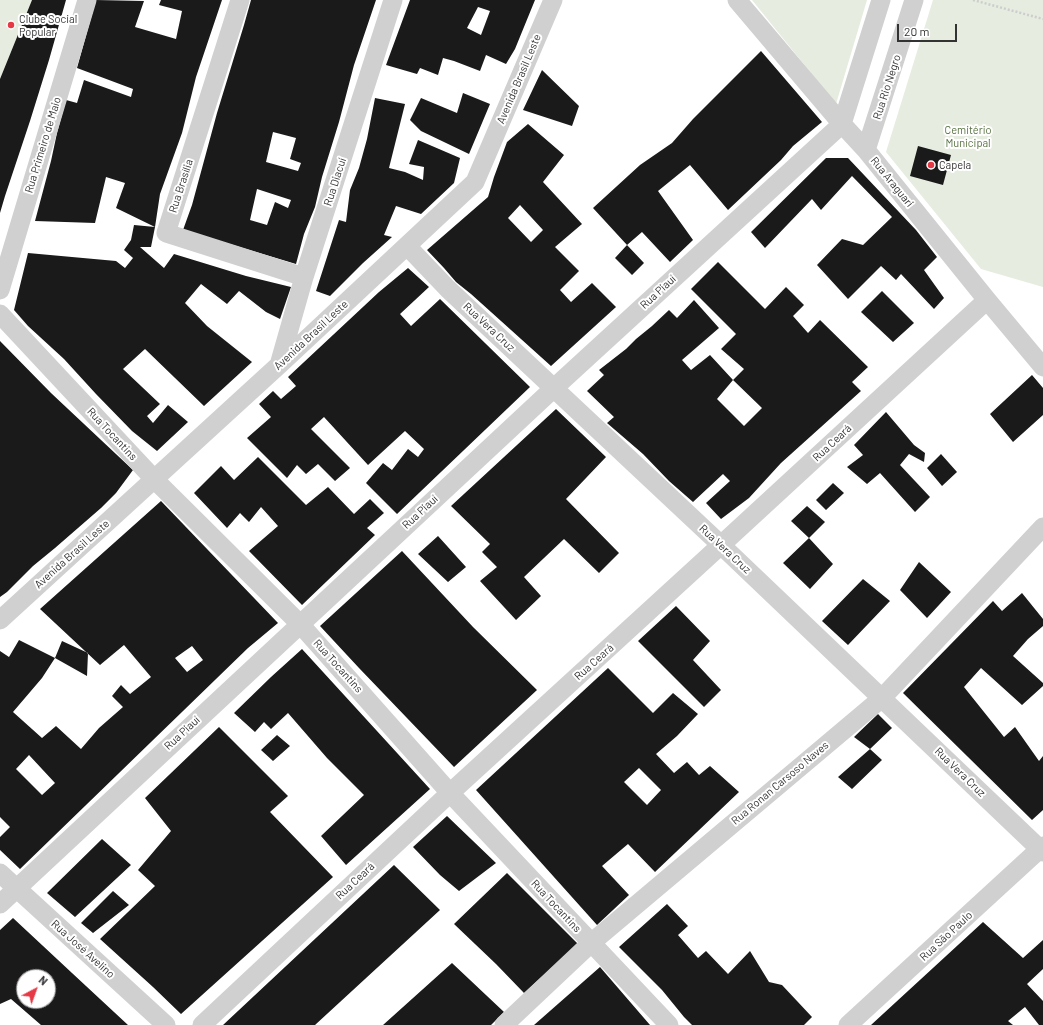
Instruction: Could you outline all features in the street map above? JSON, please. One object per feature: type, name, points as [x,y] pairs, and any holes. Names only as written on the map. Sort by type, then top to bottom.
[{"type":"street","name":"Rua Primeiro de Maio","points":[[0,290],[87,0]]},
{"type":"street","name":"Rua Brasília","points":[[240,0],[166,233],[304,277]]},
{"type":"street","name":"Rua Diacuí","points":[[279,365],[304,277],[393,0]]},
{"type":"street","name":"Avenida Brasil Leste","points":[[0,620],[279,365],[476,182],[553,0]]},
{"type":"street","name":"Rua Araguari","points":[[737,0],[842,124],[866,150],[987,300],[1043,366]]},
{"type":"street","points":[[842,124],[882,0]]},
{"type":"street","name":"Rua Rio Negro","points":[[866,150],[914,0]]},
{"type":"street","name":"Rua Piauí","points":[[0,904],[554,388],[842,124]]},
{"type":"street","name":"Rua Vera Cruz","points":[[407,246],[448,289],[1042,849]]},
{"type":"street","name":"Rua Ceará","points":[[202,1025],[450,793],[987,300]]},
{"type":"street","name":"Rua Tocantins","points":[[0,314],[154,479],[300,624],[450,793],[669,1025]]},
{"type":"street","name":"Rua Ronan Carsoso Naves","points":[[504,1025],[592,943],[882,698],[1043,527]]},
{"type":"street","name":"Rua São Paulo","points":[[848,1025],[1042,849]]},
{"type":"street","name":"Rua José Avelino","points":[[0,873],[166,1025]]},
{"type":"path","points":[[973,0],[1043,19]]},
{"type":"green space","name":"Clube Social Popular","points":[[0,0],[32,0],[0,79]]},
{"type":"green space","points":[[752,0],[867,0],[836,104]]},
{"type":"green space","name":"Cemitério Municipal","points":[[933,0],[1043,0],[1043,287],[981,269],[886,152]]},
{"type":"building","points":[[32,0],[66,0],[49,60],[0,213],[0,79]]},
{"type":"building","points":[[96,0],[144,1],[135,27],[176,39],[182,11],[159,5],[161,0],[222,0],[196,77],[182,133],[160,194],[155,227],[116,208],[125,183],[106,177],[95,223],[35,221],[66,100],[77,103],[84,80],[131,97],[133,89],[77,68]]},
{"type":"building","points":[[251,0],[376,0],[354,65],[315,207],[304,234],[296,264],[183,230],[192,205],[217,113]],"holes":[[[273,132],[296,138],[290,159],[301,163],[298,171],[266,162]],[[257,189],[291,200],[288,208],[275,202],[267,225],[250,220]]]},
{"type":"building","points":[[410,0],[535,0],[515,49],[506,64],[486,55],[480,71],[443,58],[438,75],[420,68],[417,74],[386,65]],"holes":[[[478,7],[490,11],[481,35],[467,28]]]},
{"type":"building","points":[[761,51],[822,122],[793,146],[781,160],[728,210],[690,165],[658,191],[693,240],[670,262],[642,232],[627,245],[593,208],[640,165],[672,143],[693,119]]},
{"type":"building","points":[[542,70],[579,106],[572,126],[523,110]]},
{"type":"building","points":[[463,93],[490,104],[469,154],[421,131],[410,120],[421,98],[457,113]]},
{"type":"building","points":[[375,98],[405,104],[389,168],[405,172],[423,180],[424,167],[409,164],[418,140],[460,158],[454,183],[421,214],[396,206],[384,235],[392,237],[330,296],[316,291],[339,220],[346,222],[350,190],[359,168],[367,139]]},
{"type":"building","points":[[528,124],[564,155],[543,182],[582,224],[555,247],[579,271],[560,290],[571,302],[592,283],[616,307],[551,366],[456,282],[427,250],[488,197],[507,142]],"holes":[[[520,205],[543,230],[531,242],[508,218]]]},
{"type":"building","name":"Capela","points":[[918,146],[951,155],[943,185],[910,176]]},
{"type":"building","points":[[826,158],[848,158],[916,230],[937,257],[924,270],[944,298],[934,309],[901,274],[896,280],[881,266],[848,299],[817,265],[842,239],[863,245],[892,217],[852,176],[821,210],[812,199],[765,248],[751,232]]},
{"type":"building","points":[[134,225],[155,227],[151,247],[140,247],[164,268],[174,254],[246,276],[291,287],[280,319],[266,312],[239,291],[227,304],[201,284],[185,303],[207,326],[252,362],[204,406],[145,349],[123,369],[160,404],[147,416],[153,423],[168,405],[188,422],[157,451],[132,431],[64,359],[28,326],[14,310],[28,253],[116,261],[125,268],[133,258],[124,250],[131,240]]},
{"type":"building","points":[[627,245],[644,263],[632,275],[615,258]]},
{"type":"building","points":[[718,262],[765,309],[786,287],[804,305],[793,316],[808,333],[820,320],[868,367],[852,382],[861,391],[781,463],[749,498],[721,519],[706,503],[730,481],[723,474],[693,502],[669,481],[643,454],[607,423],[614,417],[587,391],[604,375],[599,370],[626,349],[669,310],[677,318],[694,300],[719,328],[682,360],[691,370],[710,355],[733,380],[744,369],[721,349],[736,334],[691,289]],"holes":[[[733,380],[762,408],[744,426],[717,399]]]},
{"type":"building","points":[[408,268],[429,287],[400,314],[411,326],[440,299],[530,387],[397,514],[366,483],[383,463],[392,470],[408,449],[418,457],[424,449],[405,431],[368,465],[324,417],[311,429],[350,468],[335,481],[318,464],[306,474],[297,465],[287,478],[247,438],[271,417],[259,404],[273,391],[281,399],[296,386],[288,377],[379,292]]},
{"type":"building","points":[[882,291],[914,323],[893,342],[861,312]]},
{"type":"building","points":[[0,341],[51,393],[133,470],[116,493],[101,508],[33,566],[0,597]]},
{"type":"building","points":[[1032,375],[1043,388],[1043,415],[1013,442],[990,414]]},
{"type":"building","points":[[556,409],[606,457],[566,499],[619,553],[599,573],[564,539],[524,577],[541,596],[516,620],[480,581],[497,567],[482,552],[490,544],[451,506]]},
{"type":"building","points":[[886,412],[914,445],[925,453],[924,462],[909,454],[900,465],[930,497],[915,512],[880,473],[867,484],[847,467],[863,455],[854,445]]},
{"type":"building","points":[[941,454],[957,472],[942,486],[927,468]]},
{"type":"building","points":[[258,457],[306,505],[328,487],[354,514],[370,499],[384,513],[367,528],[375,535],[302,605],[249,551],[278,526],[261,507],[249,522],[240,513],[227,528],[194,493],[221,466],[234,480]]},
{"type":"building","points":[[833,483],[844,493],[826,510],[816,500]]},
{"type":"building","points":[[161,501],[278,623],[248,648],[20,869],[0,850],[0,837],[10,827],[0,817],[0,651],[9,657],[19,640],[55,658],[42,678],[13,712],[42,738],[56,726],[81,749],[99,728],[123,707],[112,696],[121,685],[130,694],[151,677],[124,645],[100,665],[40,609]],"holes":[[[192,646],[203,660],[187,672],[175,658]],[[29,755],[55,783],[42,795],[16,769]]]},
{"type":"building","points":[[807,506],[825,522],[809,538],[791,521]]},
{"type":"building","points":[[438,536],[466,567],[448,582],[418,554]]},
{"type":"building","points":[[809,538],[833,564],[810,589],[783,563]]},
{"type":"building","points":[[402,551],[473,627],[537,690],[454,767],[320,626]]},
{"type":"building","points":[[919,562],[951,592],[927,618],[900,590]]},
{"type":"building","points":[[863,579],[890,601],[848,645],[822,621]]},
{"type":"building","points":[[1022,593],[1043,619],[1043,626],[1028,639],[1013,656],[1043,683],[1043,686],[1022,705],[981,668],[964,687],[1004,737],[1015,727],[1039,761],[1043,756],[1043,810],[1032,820],[903,693],[993,601],[1002,611]]},
{"type":"building","points":[[676,606],[710,641],[693,660],[721,690],[704,707],[638,641]]},
{"type":"building","points":[[62,641],[88,653],[87,676],[55,658]]},
{"type":"building","points":[[302,649],[430,789],[346,865],[321,836],[364,795],[327,758],[288,713],[271,729],[264,722],[255,732],[234,713]]},
{"type":"building","points":[[608,668],[653,713],[673,693],[698,714],[677,736],[656,754],[674,773],[687,762],[699,775],[710,766],[739,792],[655,872],[628,844],[602,866],[629,895],[597,925],[476,790]],"holes":[[[639,768],[661,790],[647,805],[624,782]]]},
{"type":"building","points":[[878,714],[892,728],[870,749],[854,737]]},
{"type":"building","points":[[219,727],[288,796],[270,812],[333,877],[181,1014],[100,939],[155,886],[138,870],[171,831],[145,798]]},
{"type":"building","points":[[277,735],[290,746],[273,761],[261,750]]},
{"type":"building","points":[[870,749],[882,760],[852,789],[838,777]]},
{"type":"building","points":[[447,816],[496,863],[459,891],[440,875],[413,847]]},
{"type":"building","points":[[102,839],[131,865],[75,917],[47,893]]},
{"type":"building","points":[[394,865],[440,910],[315,1025],[223,1025]]},
{"type":"building","points":[[507,873],[578,944],[524,993],[454,924]]},
{"type":"building","points":[[113,891],[129,905],[93,933],[81,923]]},
{"type":"building","points":[[667,904],[688,926],[678,935],[698,958],[706,951],[728,974],[750,951],[769,982],[782,985],[812,1017],[804,1025],[692,1025],[662,990],[619,947]]},
{"type":"building","points":[[13,918],[128,1025],[41,1025],[23,1009],[56,1009],[56,969],[16,969],[16,1003],[11,999],[0,1004],[0,930]]},
{"type":"building","points":[[983,922],[1023,958],[1043,940],[1043,969],[1027,984],[1043,1001],[1043,1025],[1039,1025],[1025,1007],[1008,1021],[1013,1025],[871,1025]]},
{"type":"building","points":[[452,963],[504,1012],[491,1025],[383,1025]]},
{"type":"building","points":[[600,967],[650,1025],[534,1025],[542,1018]]},
{"type":"place","name":"Clube Social Popular","points":[[11,25]]},
{"type":"place","name":"Capela","points":[[931,165]]}]
